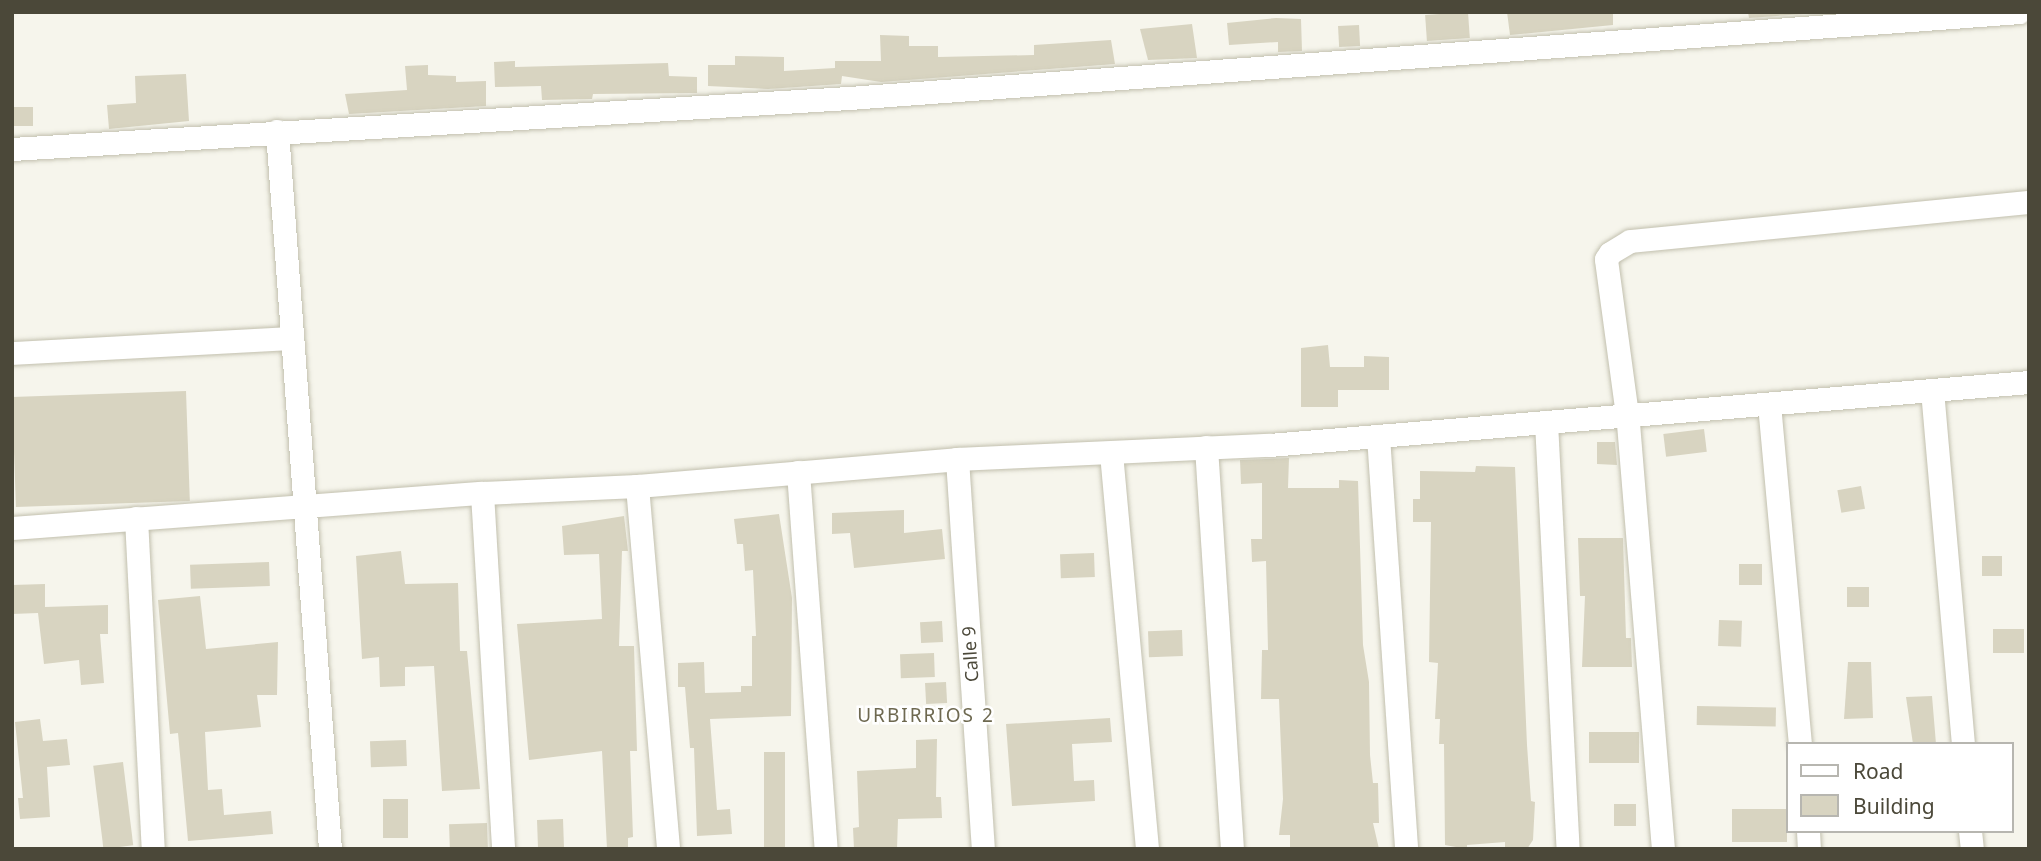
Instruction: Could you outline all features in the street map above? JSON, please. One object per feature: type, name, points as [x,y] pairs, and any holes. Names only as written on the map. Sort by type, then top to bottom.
[{"type":"street","points":[[12,149],[849,97],[2020,12]]},
{"type":"street","points":[[277,131],[289,338],[330,849]]},
{"type":"street","points":[[1663,849],[1626,415],[1606,259],[1622,243],[2029,202]]},
{"type":"street","points":[[12,353],[289,338]]},
{"type":"street","points":[[12,528],[482,493],[637,486],[957,459],[1111,453],[1378,436],[2029,382]]},
{"type":"street","points":[[1932,390],[1963,742]]},
{"type":"street","points":[[1769,404],[1800,742]]},
{"type":"street","points":[[1546,422],[1568,849]]},
{"type":"street","points":[[1378,436],[1406,849]]},
{"type":"street","points":[[1206,447],[1232,849]]},
{"type":"street","points":[[1111,453],[1147,849]]},
{"type":"street","name":"Calle 9","points":[[957,459],[984,849]]},
{"type":"street","points":[[798,472],[825,849]]},
{"type":"street","points":[[637,486],[668,849]]},
{"type":"street","points":[[482,493],[503,849]]},
{"type":"street","points":[[136,518],[153,849]]},
{"type":"building","points":[[1468,12],[1470,38],[1427,41],[1425,15]]},
{"type":"building","points":[[1507,12],[1613,12],[1613,25],[1510,35]]},
{"type":"building","points":[[1748,12],[1803,12],[1803,14],[1749,18]]},
{"type":"building","points":[[1276,18],[1301,19],[1302,51],[1278,52],[1278,42],[1229,45],[1227,23]]},
{"type":"building","points":[[1192,24],[1197,58],[1148,60],[1140,29]]},
{"type":"building","points":[[1359,25],[1360,46],[1339,47],[1338,26]]},
{"type":"building","points":[[880,35],[909,36],[909,46],[938,46],[938,57],[1034,55],[1034,45],[1111,40],[1115,64],[881,82],[842,76],[841,84],[768,89],[708,86],[708,65],[735,65],[735,56],[784,57],[784,71],[835,68],[835,61],[881,61]]},
{"type":"building","points":[[515,61],[515,67],[668,63],[669,76],[697,77],[697,93],[593,94],[592,99],[542,100],[541,86],[495,87],[494,62]]},
{"type":"building","points":[[428,65],[428,75],[456,76],[456,82],[486,81],[486,106],[349,114],[345,94],[407,90],[405,66]]},
{"type":"building","points":[[186,74],[189,121],[109,129],[107,105],[136,103],[135,76]]},
{"type":"building","points":[[12,107],[33,107],[33,126],[12,126]]},
{"type":"building","points":[[1328,345],[1330,367],[1364,367],[1364,356],[1389,357],[1389,390],[1338,390],[1338,407],[1301,407],[1301,348]]},
{"type":"building","points":[[186,391],[190,501],[16,507],[12,397]]},
{"type":"building","points":[[1704,429],[1707,452],[1666,457],[1663,434]]},
{"type":"building","points":[[1597,442],[1615,442],[1617,465],[1597,464]]},
{"type":"building","points":[[1289,458],[1288,488],[1339,488],[1339,480],[1358,481],[1363,645],[1369,682],[1370,755],[1373,783],[1378,783],[1379,823],[1373,823],[1379,849],[1290,849],[1290,835],[1279,835],[1283,799],[1279,699],[1261,699],[1262,650],[1268,650],[1266,561],[1252,562],[1251,539],[1262,539],[1262,483],[1241,484],[1240,460]]},
{"type":"building","points":[[1476,466],[1515,467],[1527,745],[1531,801],[1535,802],[1533,840],[1527,849],[1505,849],[1505,842],[1467,845],[1467,849],[1445,845],[1444,744],[1439,744],[1440,719],[1435,719],[1438,663],[1429,662],[1431,522],[1413,522],[1413,499],[1420,499],[1420,471],[1475,472]]},
{"type":"building","points":[[1861,486],[1865,509],[1841,513],[1837,490]]},
{"type":"building","points":[[904,510],[904,533],[942,529],[945,559],[854,568],[850,533],[832,534],[832,513]]},
{"type":"building","points":[[779,514],[792,598],[791,716],[710,719],[717,810],[730,809],[732,834],[697,836],[694,748],[690,748],[685,687],[678,687],[678,663],[704,662],[705,693],[741,692],[741,686],[752,686],[752,636],[756,636],[753,570],[745,571],[743,544],[737,544],[734,519]]},
{"type":"building","points":[[624,516],[628,551],[622,551],[619,646],[634,646],[637,751],[630,751],[633,837],[628,838],[628,849],[607,849],[602,751],[529,760],[517,624],[602,619],[599,554],[564,555],[562,526]]},
{"type":"building","points":[[1578,538],[1623,538],[1626,638],[1631,638],[1632,667],[1582,667],[1585,596],[1580,596]]},
{"type":"building","points":[[401,551],[405,584],[458,583],[460,651],[467,651],[480,789],[442,791],[434,666],[405,667],[405,686],[380,687],[379,657],[362,659],[356,556]]},
{"type":"building","points":[[1094,553],[1095,577],[1061,578],[1060,554]]},
{"type":"building","points":[[1982,556],[2002,556],[2002,576],[1982,576]]},
{"type":"building","points":[[269,562],[270,586],[191,589],[190,565]]},
{"type":"building","points":[[1739,564],[1762,564],[1762,585],[1739,585]]},
{"type":"building","points":[[45,584],[45,607],[108,605],[108,634],[100,634],[104,683],[81,685],[79,660],[44,664],[38,613],[12,614],[12,585]]},
{"type":"building","points":[[1847,587],[1869,587],[1869,607],[1847,607]]},
{"type":"building","points":[[200,596],[206,649],[278,642],[277,695],[257,695],[261,727],[205,732],[208,790],[222,789],[224,815],[271,811],[273,834],[188,841],[178,733],[170,734],[158,600]]},
{"type":"building","points":[[1719,620],[1742,621],[1741,647],[1718,646]]},
{"type":"building","points":[[942,621],[943,642],[921,643],[920,622]]},
{"type":"building","points":[[1993,629],[2024,629],[2024,653],[1993,653]]},
{"type":"building","points":[[1182,630],[1183,656],[1149,657],[1148,631]]},
{"type":"building","points":[[934,653],[935,677],[901,678],[900,654]]},
{"type":"building","points":[[1848,662],[1871,662],[1873,718],[1844,719]]},
{"type":"building","points":[[946,682],[947,703],[926,704],[925,683]]},
{"type":"building","points":[[1932,696],[1936,742],[1913,742],[1906,697]]},
{"type":"building","points":[[1697,706],[1776,707],[1776,726],[1697,725]]},
{"type":"building","points":[[1110,718],[1112,742],[1072,744],[1074,781],[1094,780],[1095,801],[1012,806],[1006,724]]},
{"type":"building","points":[[40,719],[43,741],[67,739],[70,765],[47,767],[50,817],[20,819],[18,798],[23,798],[15,722]]},
{"type":"building","points":[[1589,732],[1639,732],[1639,763],[1589,763]]},
{"type":"building","points":[[937,739],[936,797],[941,797],[942,818],[898,819],[897,849],[854,849],[853,828],[859,827],[857,771],[916,768],[916,740]]},
{"type":"building","points":[[406,740],[407,766],[371,767],[370,741]]},
{"type":"building","points":[[764,752],[785,752],[785,849],[764,849]]},
{"type":"building","points":[[123,762],[133,845],[103,849],[93,766]]},
{"type":"building","points":[[383,799],[408,799],[408,838],[383,838]]},
{"type":"building","points":[[1614,804],[1636,804],[1636,826],[1614,826]]},
{"type":"building","points":[[1732,809],[1786,809],[1787,842],[1732,842]]},
{"type":"building","points":[[563,819],[564,849],[538,849],[537,820]]},
{"type":"building","points":[[487,823],[488,847],[450,848],[449,824]]},
{"type":"district","name":"URBIRRIOS 2","points":[[926,716]]}]
